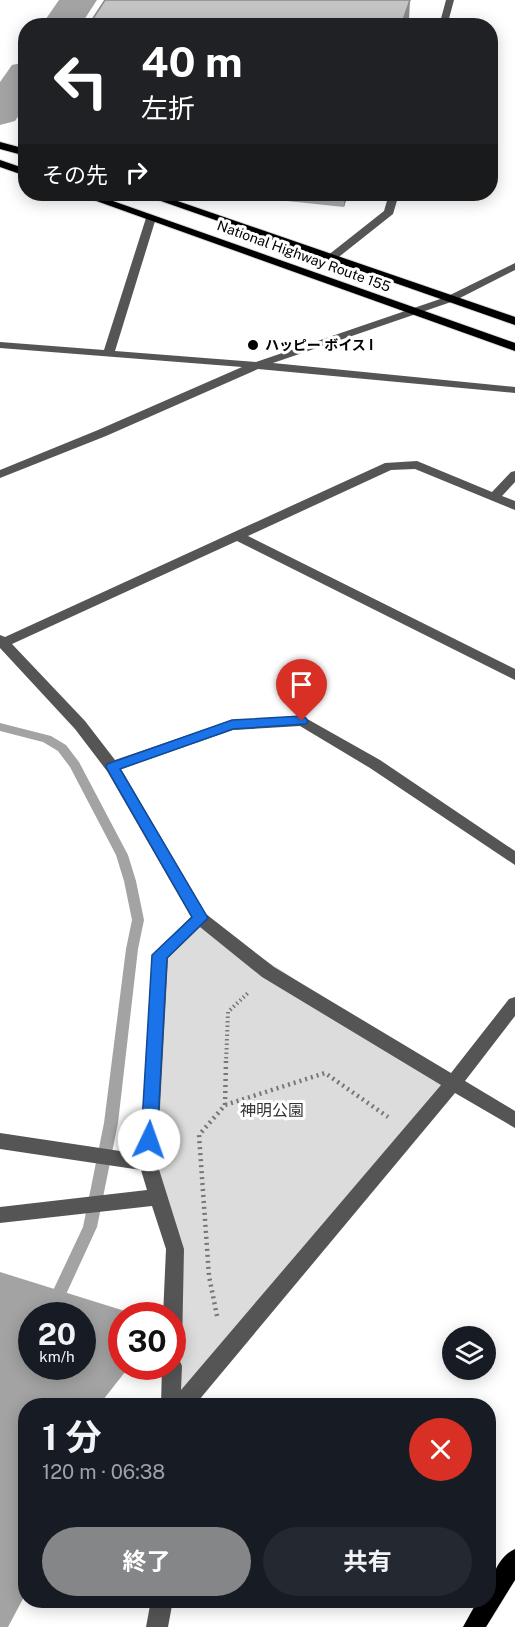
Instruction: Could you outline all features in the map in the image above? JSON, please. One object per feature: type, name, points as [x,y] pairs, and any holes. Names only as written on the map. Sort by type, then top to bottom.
[{"type":"highway","points":[[0,145],[18,151]]},
{"type":"highway","points":[[0,164],[18,170]]},
{"type":"highway","name":"National Highway Route 155","points":[[103,201],[515,347]]},
{"type":"highway","name":"National Highway Route 155","points":[[167,201],[515,321]]},
{"type":"main road","points":[[496,1591],[515,1560]]},
{"type":"main road","points":[[474,1627],[486,1608]]},
{"type":"street","points":[[445,18],[450,0]]},
{"type":"street","points":[[331,258],[389,212],[392,201]]},
{"type":"street","points":[[109,353],[151,218]]},
{"type":"street","points":[[0,474],[102,434],[257,366],[450,299],[515,266]]},
{"type":"street","points":[[0,345],[515,390]]},
{"type":"street","points":[[515,506],[417,465],[388,466],[240,537],[1,642],[80,725],[112,767],[200,918],[268,972],[515,1120]]},
{"type":"street","points":[[494,497],[515,475]]},
{"type":"street","points":[[240,537],[515,675]]},
{"type":"street","points":[[112,767],[232,725],[302,721],[375,764],[515,859]]},
{"type":"street","points":[[173,1302],[175,1249],[148,1163],[160,955],[200,918]]},
{"type":"street","points":[[188,1398],[454,1082],[515,1004]]},
{"type":"street","points":[[0,1141],[148,1163]]},
{"type":"street","points":[[0,1215],[160,1197]]},
{"type":"street","points":[[171,1398],[172,1380]]},
{"type":"street","points":[[158,1627],[161,1608]]},
{"type":"path","points":[[225,1105],[228,1012],[268,972]]},
{"type":"path","points":[[225,1354],[209,1276],[199,1135],[225,1105],[324,1073],[411,1133]]},
{"type":"green space","name":"神明公園","points":[[200,918],[454,1082],[187,1398],[179,1398],[175,1380],[186,1380],[186,1302],[174,1302],[175,1249],[148,1163],[160,955]]},
{"type":"shaded area","points":[[0,1272],[96,1302],[108,1306],[108,1380],[119,1380],[105,1398],[18,1398],[18,1608],[8,1627],[0,1627]]},
{"type":"building","points":[[105,0],[410,0],[404,18],[93,18]]},
{"type":"waterway","points":[[66,18],[78,0]]},
{"type":"waterway","points":[[0,112],[18,86]]},
{"type":"waterway","points":[[0,727],[47,739],[62,748],[75,765],[122,855],[138,920],[132,949],[111,1123],[90,1227],[55,1302]]},
{"type":"place","name":"ハッピー ボイス I","points":[[253,345]]},
{"type":"route","points":[[149,1140],[160,955],[200,918],[112,767],[232,725],[302,721]]}]
